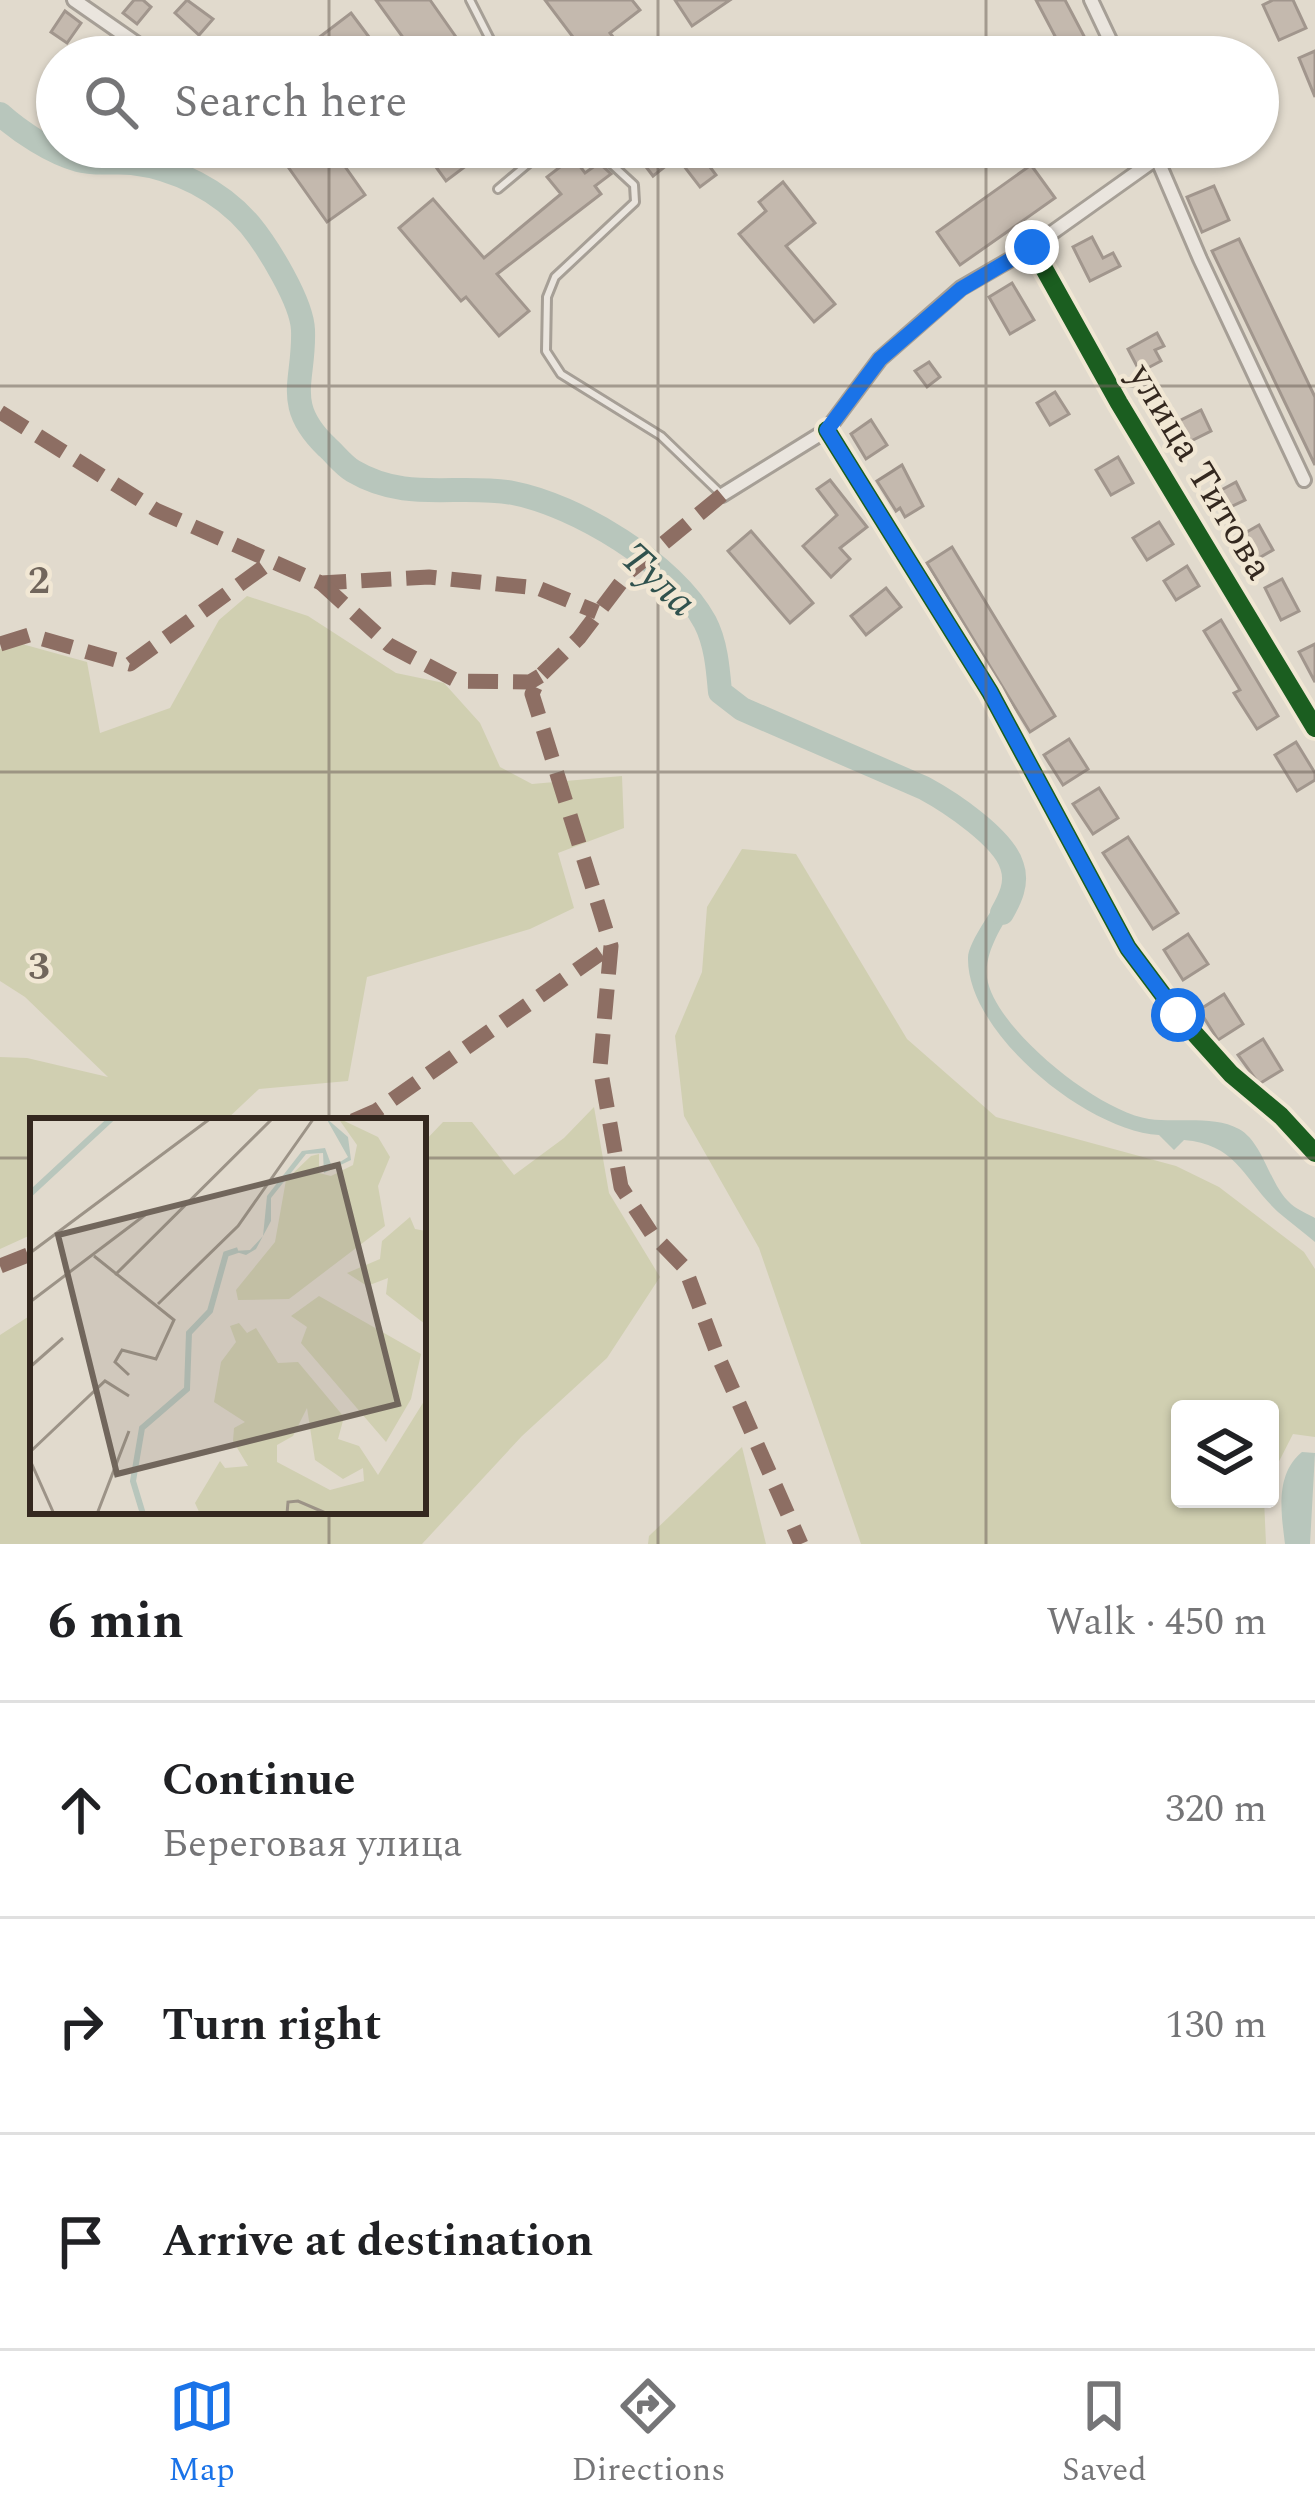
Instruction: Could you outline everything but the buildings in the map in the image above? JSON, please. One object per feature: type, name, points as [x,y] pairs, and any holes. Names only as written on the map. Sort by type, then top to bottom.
[{"type":"street","points":[[74,0],[126,36]]},
{"type":"street","points":[[1091,0],[1108,36]]},
{"type":"street","points":[[722,495],[827,430],[880,359],[961,289],[1032,247],[1135,168]]},
{"type":"street","points":[[1162,168],[1304,480]]},
{"type":"street","name":"улица Титова","points":[[1032,247],[1119,403],[1315,728]]},
{"type":"street","points":[[827,430],[990,692],[1128,948],[1178,1015],[1231,1074],[1281,1116],[1315,1153]]},
{"type":"lane","points":[[470,0],[488,36]]},
{"type":"lane","points":[[498,189],[523,168]]},
{"type":"lane","points":[[616,168],[634,185],[635,202],[555,277],[547,297],[546,351],[561,374],[661,436],[722,495]]},
{"type":"green space","points":[[247,596],[308,616],[396,673],[444,683],[480,723],[500,767],[532,784],[622,776],[624,828],[558,853],[574,908],[530,929],[367,977],[348,1081],[259,1089],[228,1118],[30,1118],[30,1235],[0,1249],[0,1057],[27,1058],[108,1077],[25,997],[0,981],[0,649],[22,644],[87,662],[100,733],[170,708],[219,620]]},
{"type":"green space","points":[[742,849],[796,854],[907,1039],[996,1117],[1176,1166],[1219,1187],[1304,1252],[1315,1269],[1315,1437],[1293,1434],[1279,1461],[1279,1400],[1171,1400],[1171,1508],[1264,1508],[1266,1544],[861,1544],[759,1248],[684,1116],[675,1036],[702,972],[707,907]]},
{"type":"green space","points":[[594,1107],[609,1193],[660,1277],[607,1358],[522,1436],[422,1544],[0,1544],[0,1335],[30,1316],[30,1514],[426,1514],[426,1140],[443,1122],[472,1122],[514,1175],[564,1138]]},
{"type":"green space","points":[[742,1447],[766,1544],[648,1544],[649,1536]]},
{"type":"shaded area","points":[[1021,884],[1022,893],[998,934],[987,967],[994,998],[1009,1021],[1052,1065],[1128,1113],[1149,1119],[1218,1122],[1248,1135],[1283,1196],[1315,1218],[1315,1242],[1278,1212],[1216,1148],[1184,1140],[1174,1150],[1159,1135],[1099,1116],[1036,1074],[1009,1046],[987,1017],[973,987],[968,958],[1006,886]]},
{"type":"shaded area","points":[[1302,1452],[1315,1453],[1310,1544],[1285,1544],[1284,1482]]},
{"type":"waterway","name":"Тула","points":[[0,114],[36,140]]},
{"type":"waterway","name":"Тула","points":[[156,168],[197,183],[226,202],[274,261],[301,318],[300,405],[313,432],[346,466],[393,487],[513,493],[565,510],[621,540],[671,579],[705,622],[720,692],[742,709],[924,788],[961,811],[999,844],[1014,872],[1002,913]]},
{"type":"marked path","points":[[0,412],[156,510],[321,583],[429,577],[538,588],[597,612]]},
{"type":"marked path","points":[[722,495],[629,572],[579,638],[540,676],[532,694],[611,946],[600,1067],[621,1187],[652,1234],[685,1268],[718,1356],[801,1544]]},
{"type":"marked path","points":[[0,644],[29,635],[130,664],[272,561]]},
{"type":"marked path","points":[[321,583],[389,645],[457,681],[530,682],[540,676]]},
{"type":"marked path","points":[[360,1118],[611,946]]},
{"type":"marked path","points":[[0,1266],[30,1254]]},
{"type":"cycle path","points":[[1032,247],[1119,403],[1315,728]]},
{"type":"cycle path","points":[[827,430],[990,692],[1128,948],[1178,1015],[1231,1074],[1281,1116],[1315,1153]]},
{"type":"route","points":[[1032,247],[961,289],[880,359],[827,430],[990,692],[1128,948],[1178,1015]]}]
